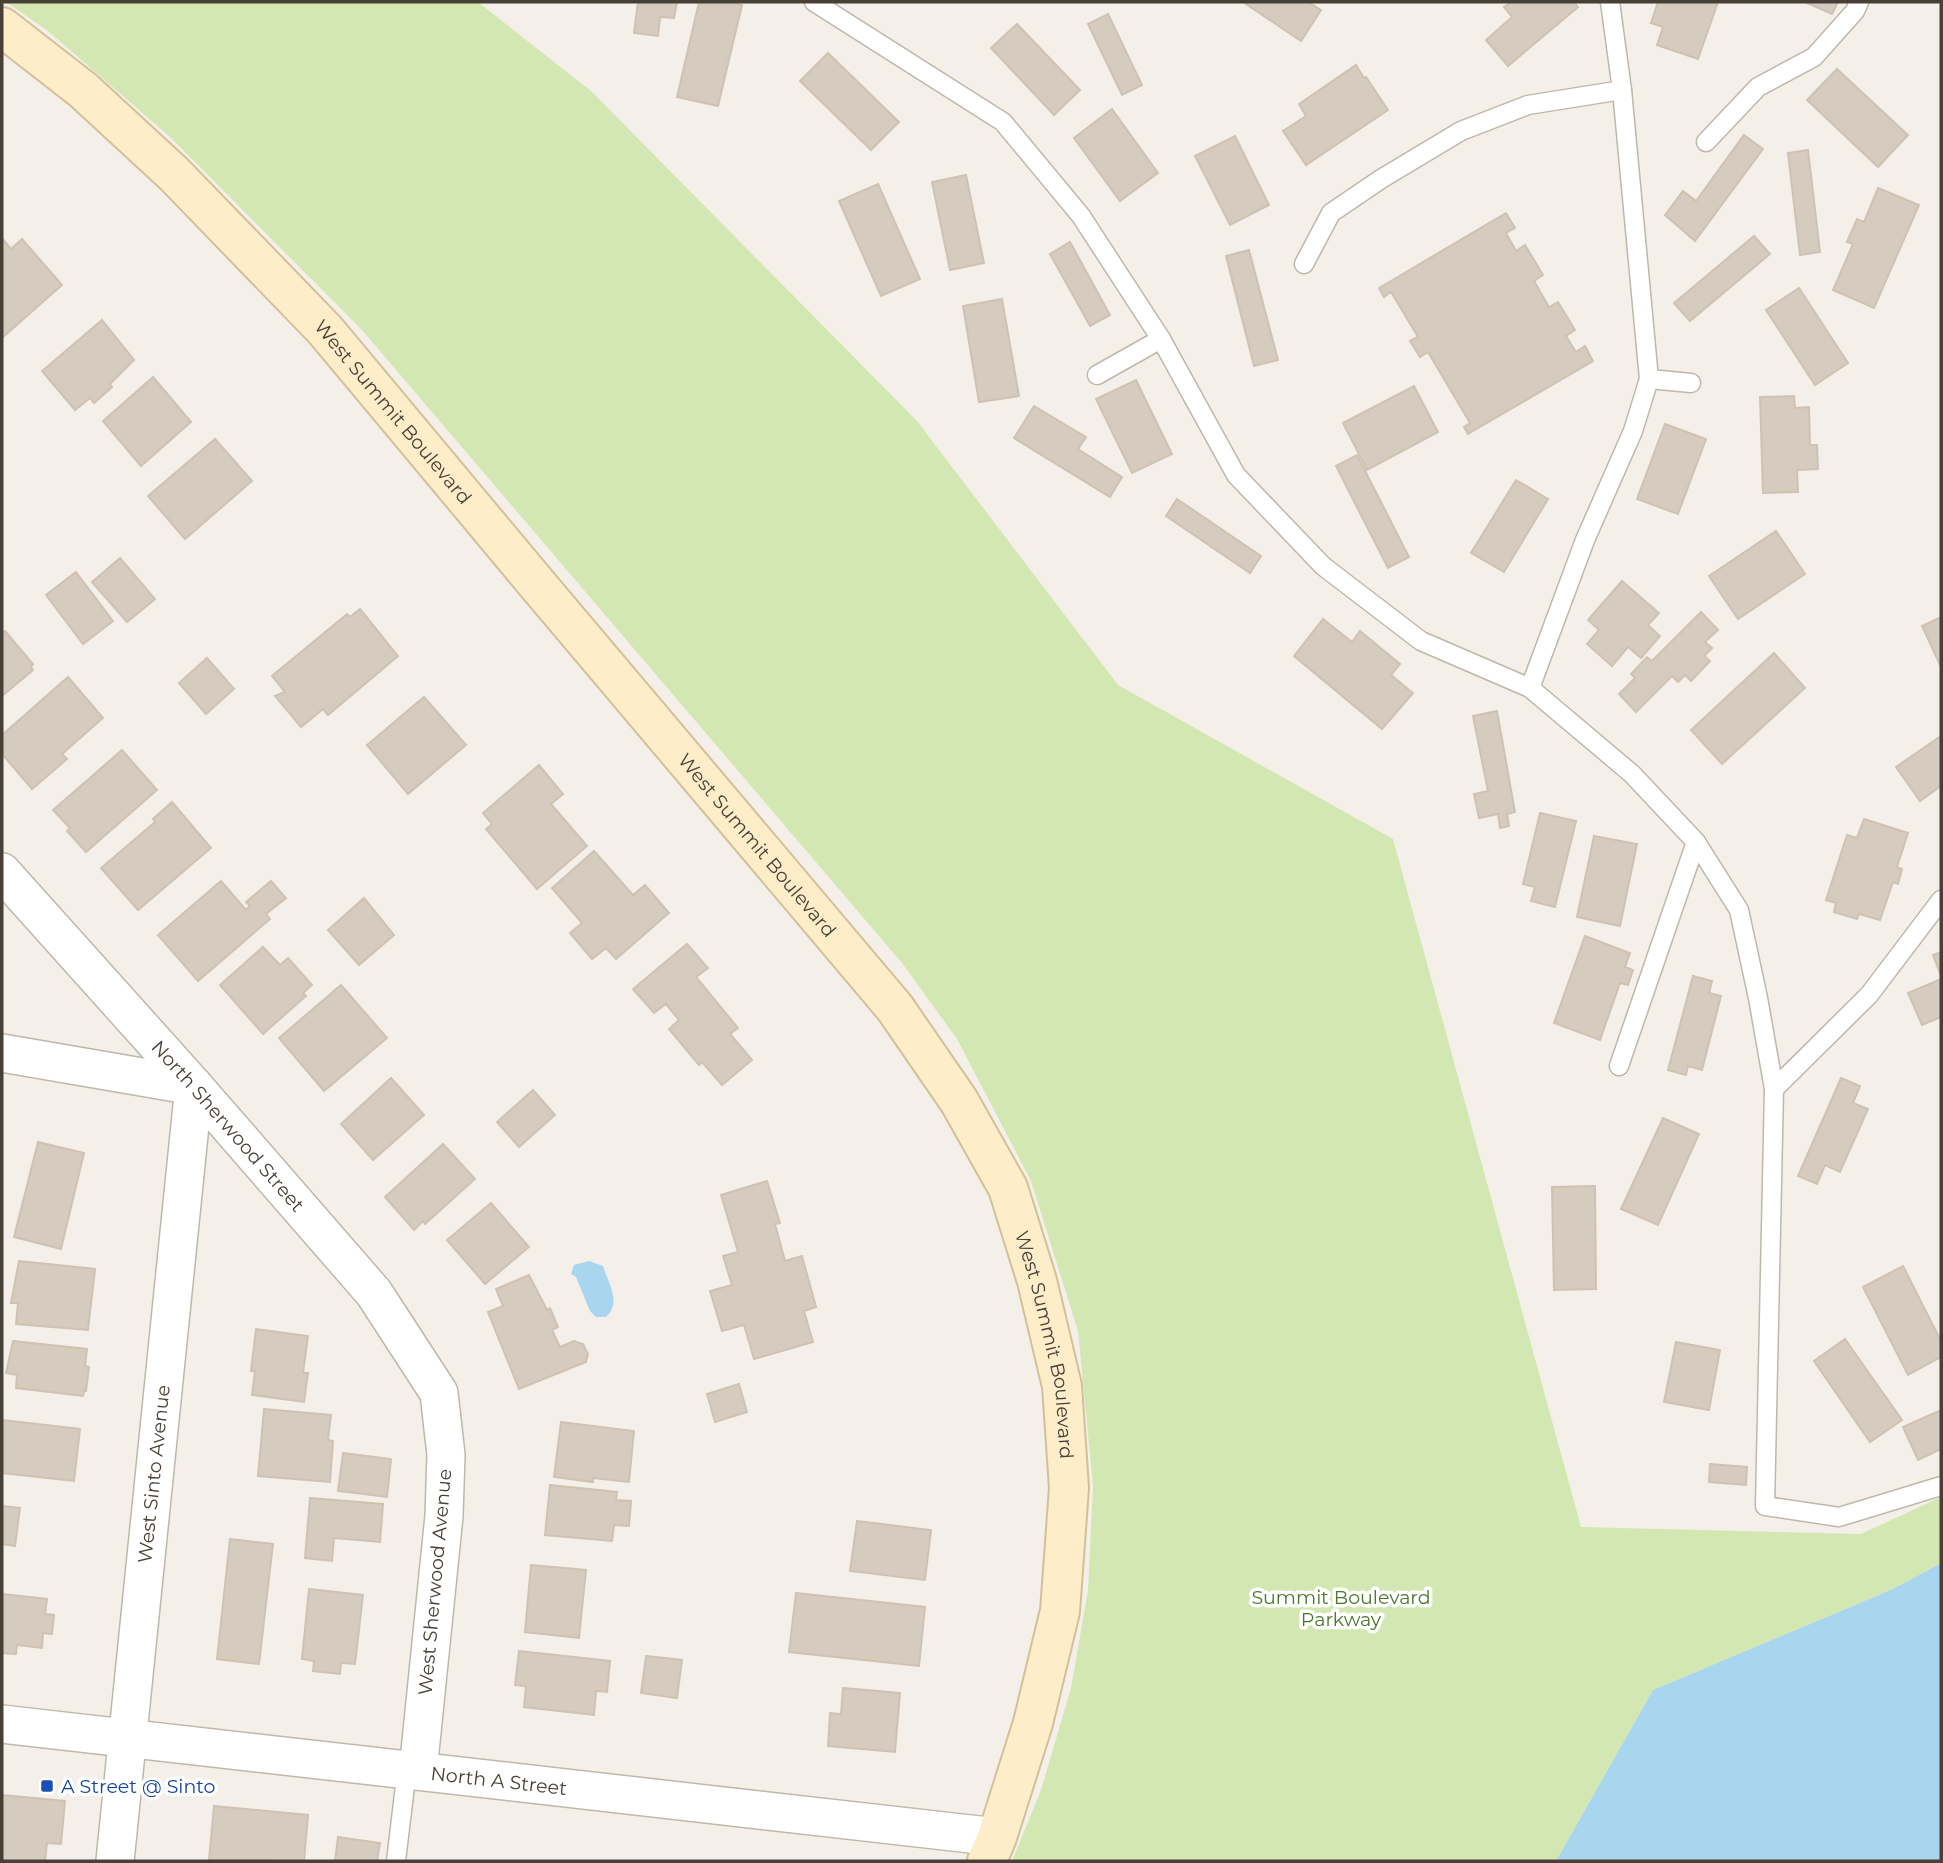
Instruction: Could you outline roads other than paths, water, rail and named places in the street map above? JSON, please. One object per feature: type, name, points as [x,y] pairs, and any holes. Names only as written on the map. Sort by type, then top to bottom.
[{"type":"street","name":"West Summit Boulevard","points":[[2,27],[83,90],[164,165],[325,330],[895,1008],[959,1101],[1008,1188],[1037,1281],[1062,1387],[1069,1488],[1060,1611],[1033,1723],[992,1849]]},
{"type":"street","name":"North Sherwood Street","points":[[2,872],[194,1086],[374,1293],[439,1393]]},
{"type":"street","points":[[2,1054],[194,1086]]},
{"type":"street","name":"West Sinto Avenue","points":[[115,1861],[194,1086]]},
{"type":"street","name":"West Sherwood Avenue","points":[[412,1770],[444,1516],[446,1455],[439,1393]]},
{"type":"street","name":"North A Street","points":[[2,1724],[412,1770],[992,1849]]},
{"type":"lane","points":[[814,2],[1003,122],[1082,216],[1161,339],[1236,475],[1323,566],[1421,641],[1531,688],[1632,774],[1696,842],[1739,910],[1774,1089],[1765,1506],[1839,1517],[1941,1486]]},
{"type":"lane","points":[[1531,688],[1586,540],[1633,431],[1649,379],[1622,90],[1610,2]]},
{"type":"lane","points":[[1706,142],[1758,86],[1814,57],[1855,11],[1859,2]]},
{"type":"lane","points":[[1304,264],[1331,213],[1461,131],[1528,105],[1622,90]]},
{"type":"lane","points":[[1097,375],[1161,339]]},
{"type":"lane","points":[[1649,379],[1691,383]]},
{"type":"lane","points":[[1619,1066],[1696,842]]},
{"type":"lane","points":[[1774,1089],[1869,995],[1941,900]]},
{"type":"lane","points":[[396,1861],[412,1770]]},
{"type":"water","points":[[589,1261],[603,1266],[610,1285],[613,1305],[606,1317],[596,1317],[590,1311],[576,1277],[571,1274],[574,1265]]},
{"type":"water","points":[[1941,1563],[1941,1861],[1556,1861],[1653,1690],[1893,1589]]},
{"type":"place","name":"A Street @ Sinto","points":[[47,1786]]},
{"type":"park label","name":"Summit Boulevard Parkway","points":[[1341,1608]]}]
